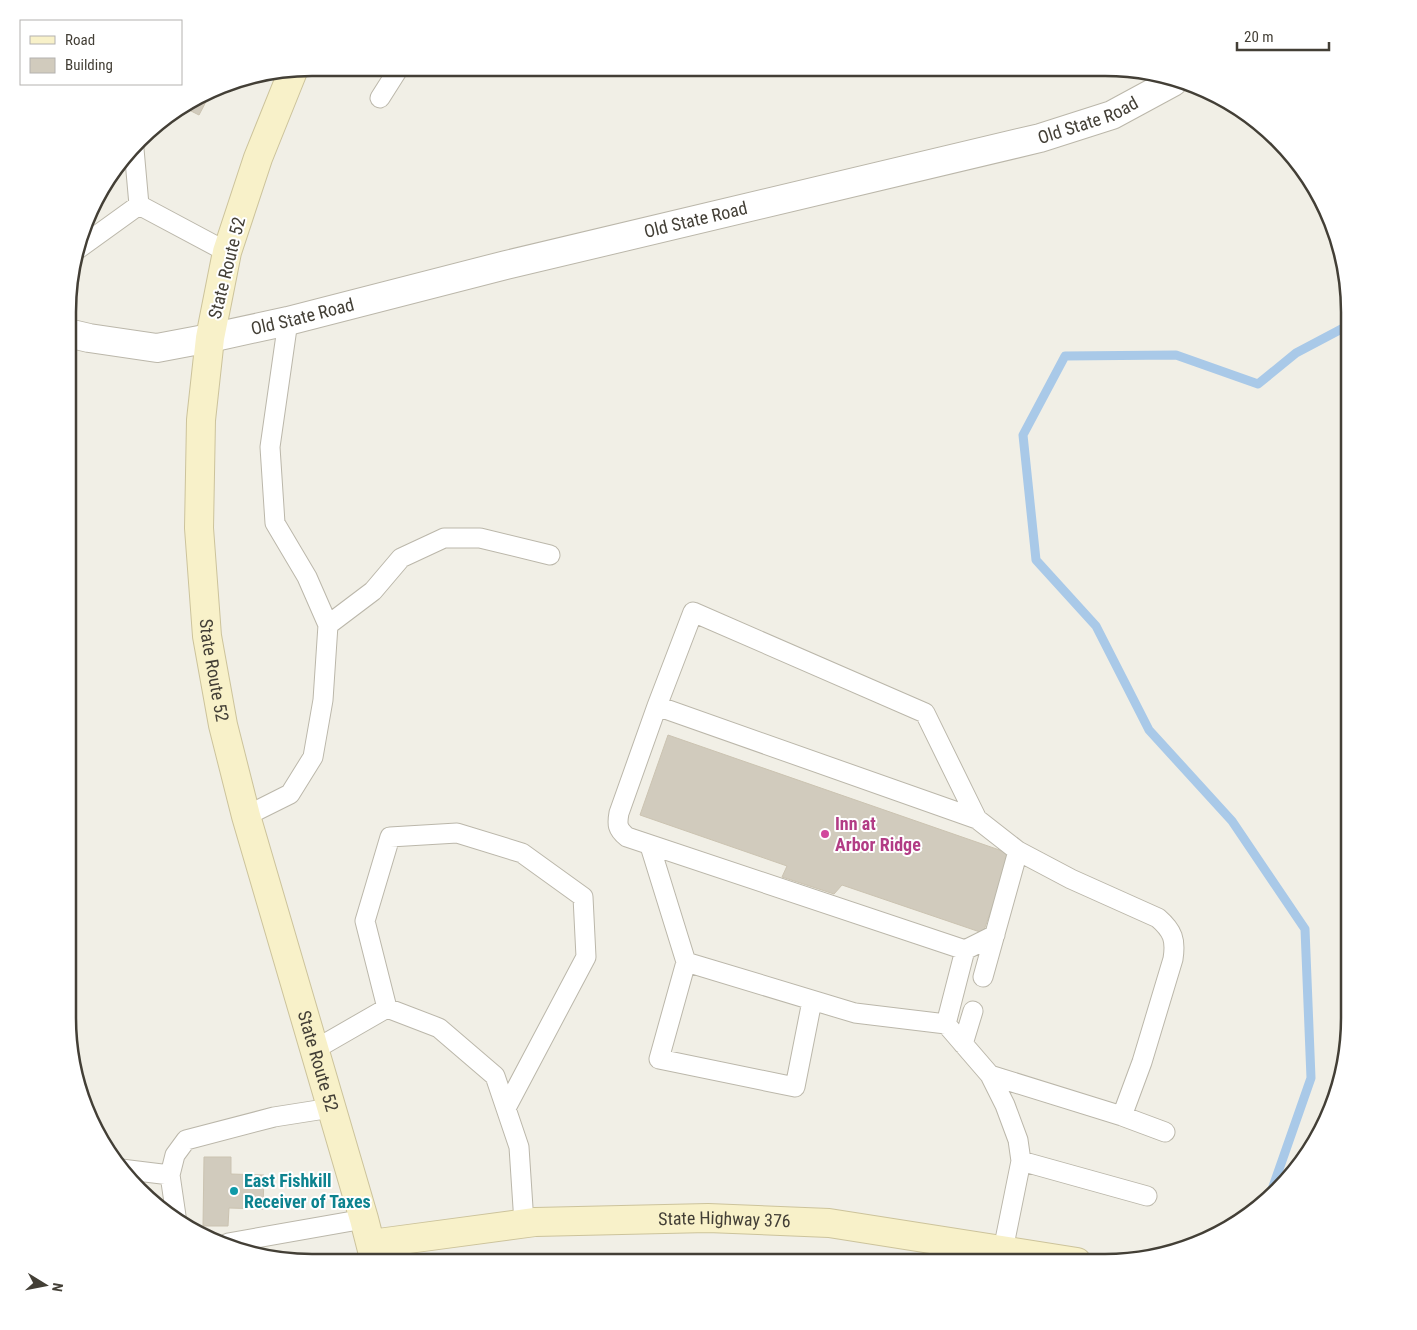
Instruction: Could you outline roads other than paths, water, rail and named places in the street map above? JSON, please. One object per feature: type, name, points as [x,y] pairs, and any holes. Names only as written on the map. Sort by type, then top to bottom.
[{"type":"main road","name":"State Route 52","points":[[290,77],[258,158],[227,252],[210,338],[201,420],[199,528],[207,636],[223,725],[246,816],[370,1242]]},
{"type":"main road","name":"State Highway 376","points":[[370,1242],[524,1223],[708,1218],[829,1223],[1027,1254]]},
{"type":"street","name":"Old State Road","points":[[76,335],[157,348],[288,321],[506,265],[1040,138],[1112,115],[1168,85]]},
{"type":"lane","points":[[380,98],[394,76]]},
{"type":"lane","points":[[135,156],[139,205]]},
{"type":"lane","points":[[139,205],[227,252]]},
{"type":"lane","points":[[86,244],[139,205]]},
{"type":"lane","points":[[246,816],[290,794],[313,757],[323,700],[328,625],[307,577],[275,523],[270,447],[288,321]]},
{"type":"lane","points":[[328,625],[373,592],[400,558],[444,538],[480,538],[550,555]]},
{"type":"lane","points":[[977,820],[925,713],[693,612],[619,812],[618,823],[621,832],[627,838],[966,950],[995,935]]},
{"type":"lane","points":[[657,706],[977,820],[1018,851],[1071,879],[1158,918],[1167,926],[1172,936],[1175,947],[1173,959],[1142,1062],[1122,1116]]},
{"type":"lane","points":[[387,1008],[365,921],[390,837],[457,834],[522,853],[583,897],[586,957],[506,1108]]},
{"type":"lane","points":[[650,846],[686,962],[659,1059],[795,1087],[812,1001]]},
{"type":"lane","points":[[982,977],[1018,851]]},
{"type":"lane","points":[[946,1024],[966,950]]},
{"type":"lane","points":[[686,962],[855,1013],[946,1024],[990,1075],[1005,1105],[1018,1140],[1021,1161],[1002,1250]]},
{"type":"lane","points":[[314,1050],[387,1008]]},
{"type":"lane","points":[[387,1008],[439,1028],[495,1076],[519,1147],[524,1223]]},
{"type":"lane","points":[[963,1044],[973,1011]]},
{"type":"lane","points":[[990,1075],[1122,1116],[1165,1132]]},
{"type":"lane","points":[[175,1210],[170,1175],[175,1155],[186,1140],[274,1117],[331,1108]]},
{"type":"lane","points":[[1021,1161],[1147,1196]]},
{"type":"lane","points":[[131,1169],[170,1175]]},
{"type":"lane","points":[[242,1243],[370,1242]]},
{"type":"waterway","points":[[1275,1182],[1311,1078],[1305,929],[1232,821],[1149,730],[1096,626],[1036,560],[1023,435],[1065,356],[1176,355],[1258,384],[1296,353],[1341,329]]},
{"type":"place","name":"Inn at Arbor Ridge","points":[[825,834]]},
{"type":"place","name":"East Fishkill Receiver of Taxes","points":[[234,1191]]}]
